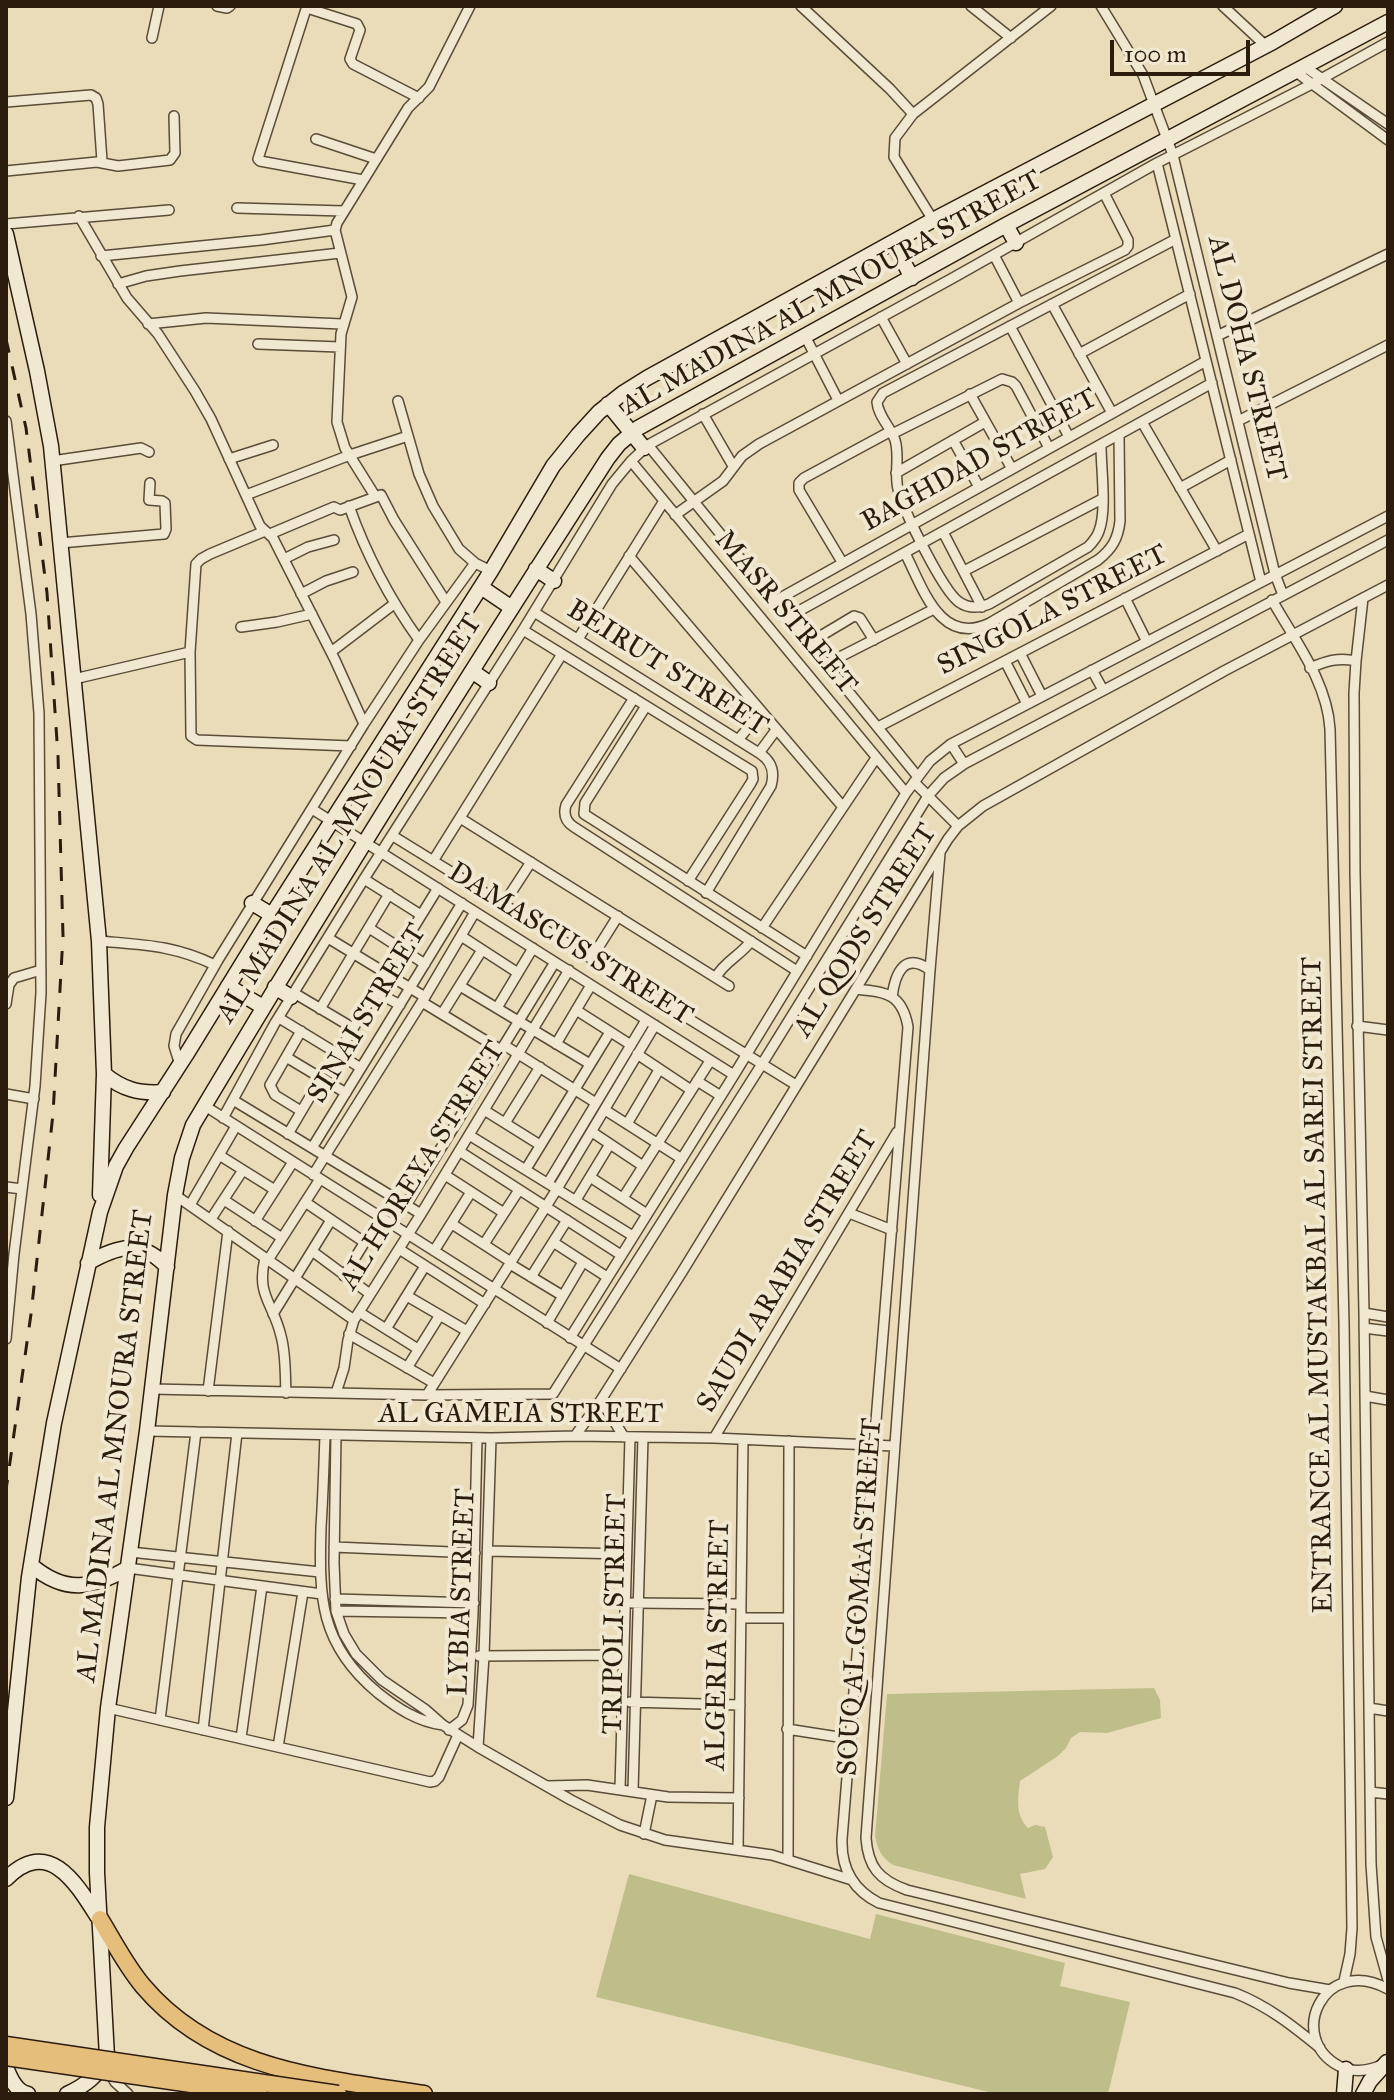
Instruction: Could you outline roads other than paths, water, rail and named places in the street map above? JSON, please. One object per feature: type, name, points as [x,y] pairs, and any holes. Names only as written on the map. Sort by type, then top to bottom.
[{"type":"highway","points":[[100,1919],[143,1986],[163,2007],[208,2041],[234,2054],[274,2067],[424,2094]]},
{"type":"highway","points":[[6,2045],[338,2094]]},
{"type":"highway","points":[[6,2057],[259,2094]]},
{"type":"main road","name":"AL MADINA AL MNOURA STREET","points":[[6,1798],[31,1565],[56,1412],[108,1185],[126,1148],[481,587],[553,466],[608,404],[647,378],[933,220],[1266,46],[1335,6]]},
{"type":"main road","name":"AL MADINA AL MNOURA STREET","points":[[107,2057],[96,1838],[108,1708],[147,1431],[175,1195],[187,1141],[193,1125],[275,987],[536,569],[608,458],[631,433],[1006,225],[1388,22]]},
{"type":"main road","points":[[1006,225],[1016,243]]},
{"type":"main road","points":[[6,234],[43,396],[74,679],[99,941],[104,1074],[100,1212]]},
{"type":"main road","points":[[893,242],[912,278]]},
{"type":"main road","points":[[608,404],[631,433],[646,446]]},
{"type":"main road","points":[[536,569],[554,581]]},
{"type":"main road","points":[[481,587],[512,608]]},
{"type":"main road","points":[[472,671],[489,683]]},
{"type":"main road","points":[[252,903],[272,915]]},
{"type":"main road","points":[[228,986],[263,1007]]},
{"type":"main road","points":[[275,987],[292,995]]},
{"type":"main road","points":[[104,1074],[131,1091],[163,1092]]},
{"type":"main road","points":[[88,1263],[106,1252],[128,1247],[150,1253],[167,1267]]},
{"type":"main road","points":[[31,1565],[53,1581],[79,1586],[105,1581],[128,1568]]},
{"type":"main road","points":[[6,1879],[29,1863],[52,1864],[71,1877],[100,1919]]},
{"type":"main road","points":[[67,2094],[93,2079],[107,2057]]},
{"type":"main road","points":[[1363,2094],[1388,2061]]},
{"type":"main road","points":[[6,2067],[13,2082],[25,2093]]},
{"type":"main road","points":[[1344,2094],[1346,2069]]},
{"type":"street","points":[[152,38],[159,6]]},
{"type":"street","points":[[217,6],[230,6]]},
{"type":"street","points":[[375,496],[342,440],[337,422],[342,324],[352,297],[335,230],[408,108],[429,87],[470,6]]},
{"type":"street","points":[[801,6],[913,114]]},
{"type":"street","points":[[971,6],[1011,38]]},
{"type":"street","points":[[933,220],[894,157],[895,138],[913,114],[1051,6]]},
{"type":"street","name":"AL DOHA STREET","points":[[1101,6],[1143,75],[1173,155],[1275,574],[1283,595]]},
{"type":"street","points":[[1223,6],[1266,46]]},
{"type":"street","points":[[363,180],[258,159],[307,7],[359,25],[350,59],[353,64],[419,98]]},
{"type":"street","points":[[223,1118],[292,995],[612,484],[646,446],[1157,163],[1388,42]]},
{"type":"street","points":[[1300,69],[1322,78],[1386,119]]},
{"type":"street","points":[[1300,69],[1312,84],[1388,140]]},
{"type":"street","points":[[6,102],[91,95],[96,98],[102,161]]},
{"type":"street","points":[[6,171],[102,161],[118,166],[170,160],[175,153],[174,116]]},
{"type":"street","points":[[316,139],[376,159]]},
{"type":"street","name":"AL DOHA STREET","points":[[1157,163],[1261,582]]},
{"type":"street","points":[[675,515],[723,481],[733,466],[759,444],[1127,248],[1128,240],[1104,193]]},
{"type":"street","points":[[237,208],[344,211]]},
{"type":"street","points":[[6,224],[169,210]]},
{"type":"street","points":[[79,216],[133,307],[163,342],[195,391],[260,526],[284,559],[312,614],[364,724]]},
{"type":"street","points":[[101,256],[335,230]]},
{"type":"street","points":[[1101,446],[1101,522],[1095,540],[1088,547],[982,607],[967,606],[951,594],[912,524],[900,496],[896,473],[897,448],[877,402],[883,393],[1176,239]]},
{"type":"street","points":[[118,284],[180,271],[340,253]]},
{"type":"street","points":[[1217,336],[1388,254]]},
{"type":"street","points":[[994,255],[1019,303]]},
{"type":"street","points":[[1079,354],[1190,294]]},
{"type":"street","points":[[1052,304],[1112,413]]},
{"type":"street","points":[[881,317],[907,364]]},
{"type":"street","points":[[148,324],[206,318],[342,324]]},
{"type":"street","points":[[1010,326],[1069,437]]},
{"type":"street","points":[[805,336],[838,400]]},
{"type":"street","points":[[258,344],[340,347]]},
{"type":"street","points":[[1238,421],[1388,345]]},
{"type":"street","name":"BAGHDAD STREET","points":[[775,601],[1206,361]]},
{"type":"street","points":[[842,562],[799,490],[799,483],[804,478],[997,380],[1012,382],[1049,448]]},
{"type":"street","name":"BAGHDAD STREET","points":[[788,617],[1142,422],[1213,387],[1229,385]]},
{"type":"street","points":[[970,394],[1012,469]]},
{"type":"street","points":[[398,401],[419,474],[433,506],[459,549],[475,563],[491,571]]},
{"type":"street","points":[[703,414],[733,466]]},
{"type":"street","points":[[6,421],[31,614],[39,713],[41,970],[34,1099],[6,1339]]},
{"type":"street","points":[[896,473],[985,422]]},
{"type":"street","points":[[1142,422],[1217,551]]},
{"type":"street","points":[[246,495],[408,436]]},
{"type":"street","points":[[905,553],[934,609],[946,622],[963,629],[982,627],[1107,553],[1119,533],[1119,436]]},
{"type":"street","points":[[953,440],[979,487]]},
{"type":"street","points":[[229,459],[273,445]]},
{"type":"street","name":"MASR STREET","points":[[646,446],[878,727],[928,796],[958,826]]},
{"type":"street","points":[[52,461],[141,448],[149,452]]},
{"type":"street","points":[[1034,457],[1044,476]]},
{"type":"street","points":[[1180,488],[1231,460]]},
{"type":"street","name":"MASR STREET","points":[[631,461],[906,793]]},
{"type":"street","points":[[60,543],[165,534],[165,503],[149,500],[150,483]]},
{"type":"street","points":[[351,746],[194,739],[191,734],[190,652],[196,564],[210,554],[334,507],[340,510],[380,495],[446,602]]},
{"type":"street","points":[[964,571],[1102,499]]},
{"type":"street","points":[[574,661],[629,556],[664,501]]},
{"type":"street","points":[[349,506],[364,546],[394,604],[419,640]]},
{"type":"street","points":[[570,1338],[906,793],[930,761],[951,744],[1388,516]]},
{"type":"street","points":[[943,532],[982,607]]},
{"type":"street","name":"SINGOLA STREET","points":[[878,727],[1249,534]]},
{"type":"street","points":[[284,559],[308,547],[334,540]]},
{"type":"street","points":[[1095,540],[1107,553]]},
{"type":"street","name":"AL QODS STREET","points":[[583,1346],[928,796],[944,778],[964,764],[1388,540]]},
{"type":"street","points":[[1328,547],[1338,566]]},
{"type":"street","points":[[629,556],[843,807]]},
{"type":"street","points":[[180,1065],[174,1046],[176,1034],[215,965],[364,724],[475,563]]},
{"type":"street","points":[[301,594],[353,572]]},
{"type":"street","name":"AL QODS STREET","points":[[575,1436],[621,1369],[958,826],[983,806],[1388,585]]},
{"type":"street","points":[[1125,598],[1147,642]]},
{"type":"street","name":"ENTRANCE AL MUSTAKBAL AL SAREI STREET","points":[[1363,598],[1356,661],[1354,738],[1371,1864],[1376,1937],[1388,1980]]},
{"type":"street","name":"ENTRANCE AL MUSTAKBAL AL SAREI STREET","points":[[1272,600],[1325,697],[1330,729],[1344,1322],[1352,1928],[1344,1981]]},
{"type":"street","points":[[331,652],[394,604]]},
{"type":"street","points":[[826,664],[934,609]]},
{"type":"street","name":"BEIRUT STREET","points":[[534,612],[770,762],[773,770],[771,786],[706,893]]},
{"type":"street","points":[[241,627],[312,614]]},
{"type":"street","points":[[809,643],[854,616],[860,618],[874,640]]},
{"type":"street","name":"BEIRUT STREET","points":[[523,630],[749,768],[753,779],[688,881]]},
{"type":"street","points":[[74,679],[190,652]]},
{"type":"street","points":[[1020,653],[1042,696]]},
{"type":"street","points":[[433,861],[562,654]]},
{"type":"street","points":[[1310,668],[1339,658],[1356,661]]},
{"type":"street","points":[[1005,661],[1027,704]]},
{"type":"street","points":[[1092,670],[1103,690]]},
{"type":"street","points":[[634,698],[566,805],[566,820],[797,971]]},
{"type":"street","points":[[662,716],[673,699]]},
{"type":"street","points":[[646,706],[585,803],[583,810],[586,817],[807,956]]},
{"type":"street","points":[[738,740],[761,712]]},
{"type":"street","points":[[714,747],[723,730]]},
{"type":"street","points":[[759,753],[776,730]]},
{"type":"street","points":[[951,744],[964,764]]},
{"type":"street","points":[[762,928],[876,758]]},
{"type":"street","name":"DAMASCUS STREET","points":[[312,809],[734,1075]]},
{"type":"street","points":[[460,818],[729,986]]},
{"type":"street","name":"DAMASCUS STREET","points":[[393,836],[796,1085]]},
{"type":"street","name":"SOUQ AL GOMAA STREET","points":[[940,853],[876,1684],[867,1853],[872,1866],[882,1877],[907,1890],[1274,1980],[1330,1990]]},
{"type":"street","points":[[503,905],[531,862]]},
{"type":"street","points":[[364,879],[421,915]]},
{"type":"street","points":[[401,948],[438,888]]},
{"type":"street","points":[[320,1009],[389,894]]},
{"type":"street","name":"SINAI STREET","points":[[312,1148],[462,903]]},
{"type":"street","name":"SINAI STREET","points":[[316,1177],[325,1156],[475,912]]},
{"type":"street","points":[[505,930],[516,913]]},
{"type":"street","points":[[591,959],[618,916]]},
{"type":"street","points":[[369,928],[425,964]]},
{"type":"street","points":[[461,936],[518,973]]},
{"type":"street","points":[[328,938],[411,988],[442,1014],[518,1053],[596,1103]]},
{"type":"street","points":[[99,941],[158,946],[192,954],[215,965]]},
{"type":"street","points":[[716,977],[724,965],[740,954],[751,941]]},
{"type":"street","points":[[497,1008],[533,948]]},
{"type":"street","points":[[442,1014],[482,950]]},
{"type":"street","name":"AL HOREYA STREET","points":[[406,1205],[555,962]]},
{"type":"street","points":[[856,989],[892,997],[894,980],[906,965],[916,963],[930,970]]},
{"type":"street","points":[[6,1004],[9,985],[14,978],[41,970]]},
{"type":"street","name":"AL HOREYA STREET","points":[[336,1393],[344,1368],[349,1334],[357,1316],[569,970]]},
{"type":"street","points":[[556,1044],[591,985]]},
{"type":"street","points":[[460,986],[590,1064]]},
{"type":"street","points":[[338,1054],[371,997],[380,994],[400,1005]]},
{"type":"street","points":[[292,995],[353,1028]]},
{"type":"street","name":"SOUQ AL GOMAA STREET","points":[[852,1880],[842,1851],[908,1027],[899,1002],[892,997]]},
{"type":"street","points":[[576,1010],[659,1070],[721,1096]]},
{"type":"street","points":[[279,1018],[361,1068]]},
{"type":"street","points":[[427,1395],[546,1207],[553,1186],[596,1103],[651,1022]]},
{"type":"street","points":[[1357,1026],[1388,1030]]},
{"type":"street","points":[[301,1031],[270,1082],[275,1095],[301,1111]]},
{"type":"street","points":[[526,1169],[610,1032]]},
{"type":"street","points":[[380,1037],[394,1046]]},
{"type":"street","points":[[553,1186],[592,1132],[634,1049]]},
{"type":"street","points":[[286,1057],[346,1093]]},
{"type":"street","points":[[623,1198],[710,1061]]},
{"type":"street","points":[[505,1123],[540,1067]]},
{"type":"street","points":[[627,1124],[659,1070]]},
{"type":"street","points":[[288,1134],[321,1078]]},
{"type":"street","points":[[476,1092],[490,1101]]},
{"type":"street","points":[[6,1094],[34,1099]]},
{"type":"street","points":[[233,1100],[421,1214]]},
{"type":"street","points":[[205,1106],[621,1369]]},
{"type":"street","points":[[484,1110],[540,1145]]},
{"type":"street","points":[[605,1110],[682,1159]]},
{"type":"street","points":[[190,1205],[236,1126]]},
{"type":"street","name":"SAUDI ARABIA STREET","points":[[714,1438],[900,1128]]},
{"type":"street","points":[[592,1132],[643,1166]]},
{"type":"street","points":[[469,1135],[576,1200],[631,1239],[643,1252]]},
{"type":"street","points":[[576,1200],[610,1144]]},
{"type":"street","points":[[459,1151],[621,1255]]},
{"type":"street","points":[[219,1155],[275,1190]]},
{"type":"street","points":[[255,1221],[293,1162]]},
{"type":"street","points":[[211,1219],[243,1170]]},
{"type":"street","points":[[445,1175],[504,1213]]},
{"type":"street","points":[[286,1393],[282,1340],[262,1288],[262,1272],[267,1259],[305,1202],[316,1177]]},
{"type":"street","points":[[590,1177],[647,1214]]},
{"type":"street","points":[[6,1187],[22,1189]]},
{"type":"street","points":[[484,1244],[519,1190]]},
{"type":"street","points":[[434,1251],[471,1192]]},
{"type":"street","points":[[175,1195],[295,1278],[418,1349]]},
{"type":"street","points":[[224,1200],[282,1238]]},
{"type":"street","points":[[305,1202],[364,1242]]},
{"type":"street","points":[[849,1213],[892,1230]]},
{"type":"street","points":[[344,1276],[380,1217]]},
{"type":"street","points":[[273,1314],[331,1220]]},
{"type":"street","points":[[531,1277],[567,1220]]},
{"type":"street","points":[[452,1224],[563,1296]]},
{"type":"street","points":[[208,1391],[228,1231]]},
{"type":"street","points":[[553,1242],[607,1277]]},
{"type":"street","points":[[399,1249],[485,1304]]},
{"type":"street","points":[[312,1251],[370,1294]]},
{"type":"street","points":[[547,1323],[583,1262]]},
{"type":"street","points":[[386,1329],[425,1266]]},
{"type":"street","points":[[407,1296],[467,1331]]},
{"type":"street","points":[[407,1368],[440,1315]]},
{"type":"street","points":[[1344,1322],[1388,1317]]},
{"type":"street","points":[[1364,1321],[1388,1331]]},
{"type":"street","points":[[349,1334],[434,1383]]},
{"type":"street","name":"AL GAMEIA STREET","points":[[152,1389],[550,1395],[555,1392],[583,1346]]},
{"type":"street","points":[[1365,1396],[1388,1400]]},
{"type":"street","points":[[601,1400],[627,1437]]},
{"type":"street","name":"AL GAMEIA STREET","points":[[147,1431],[477,1438],[714,1438],[894,1446]]},
{"type":"street","points":[[160,1720],[196,1432]]},
{"type":"street","points":[[203,1730],[237,1433]]},
{"type":"street","points":[[330,1435],[335,1599],[344,1634],[356,1654],[382,1680],[478,1747],[595,1813],[644,1834],[788,1859],[852,1880],[861,1891],[879,1903],[1235,1993],[1286,2020],[1331,2061],[1346,2069],[1372,2069],[1388,2061]]},
{"type":"street","points":[[330,1435],[320,1568],[325,1613],[337,1646],[374,1689],[410,1715],[450,1730]]},
{"type":"street","name":"TRIPOLI STREET","points":[[620,1789],[627,1437]]},
{"type":"street","name":"TRIPOLI STREET","points":[[633,1791],[643,1437]]},
{"type":"street","name":"LYBIA STREET","points":[[278,1747],[433,1782],[439,1777],[450,1730],[462,1720],[468,1705],[474,1608],[477,1438]]},
{"type":"street","name":"LYBIA STREET","points":[[478,1747],[491,1438]]},
{"type":"street","name":"ALGERIA STREET","points":[[738,1850],[743,1440]]},
{"type":"street","points":[[788,1859],[789,1441]]},
{"type":"street","points":[[628,1494],[641,1495]]},
{"type":"street","points":[[476,1530],[488,1531]]},
{"type":"street","points":[[334,1547],[475,1553]]},
{"type":"street","points":[[488,1551],[626,1554]]},
{"type":"street","points":[[130,1552],[320,1568],[334,1563]]},
{"type":"street","points":[[128,1568],[322,1594]]},
{"type":"street","points":[[241,1738],[262,1586]]},
{"type":"street","points":[[108,1708],[278,1747],[303,1592]]},
{"type":"street","points":[[335,1599],[391,1606],[474,1608]]},
{"type":"street","points":[[625,1603],[741,1604]]},
{"type":"street","points":[[336,1611],[391,1606]]},
{"type":"street","points":[[741,1618],[788,1618]]},
{"type":"street","points":[[1348,1644],[1369,1644]]},
{"type":"street","points":[[472,1656],[624,1655]]},
{"type":"street","points":[[374,1689],[382,1680]]},
{"type":"street","points":[[856,1682],[876,1684]]},
{"type":"street","points":[[623,1702],[740,1705]]},
{"type":"street","points":[[1369,1708],[1388,1711]]},
{"type":"street","points":[[787,1729],[851,1739]]},
{"type":"street","points":[[547,1786],[574,1784],[652,1795],[739,1798]]},
{"type":"street","points":[[1370,1792],[1388,1794]]},
{"type":"street","points":[[644,1834],[652,1795]]},
{"type":"street","points":[[1320,2048],[1314,2031],[1315,2012],[1330,1990],[1344,1981],[1367,1980],[1388,1989]]},
{"type":"street","points":[[107,2057],[110,2075],[128,2094]]},
{"type":"street","points":[[6,2090],[25,2093]]},
{"type":"railway","points":[[6,339],[26,428],[47,593],[58,756],[63,936],[53,1114],[31,1314],[6,1490]]}]
